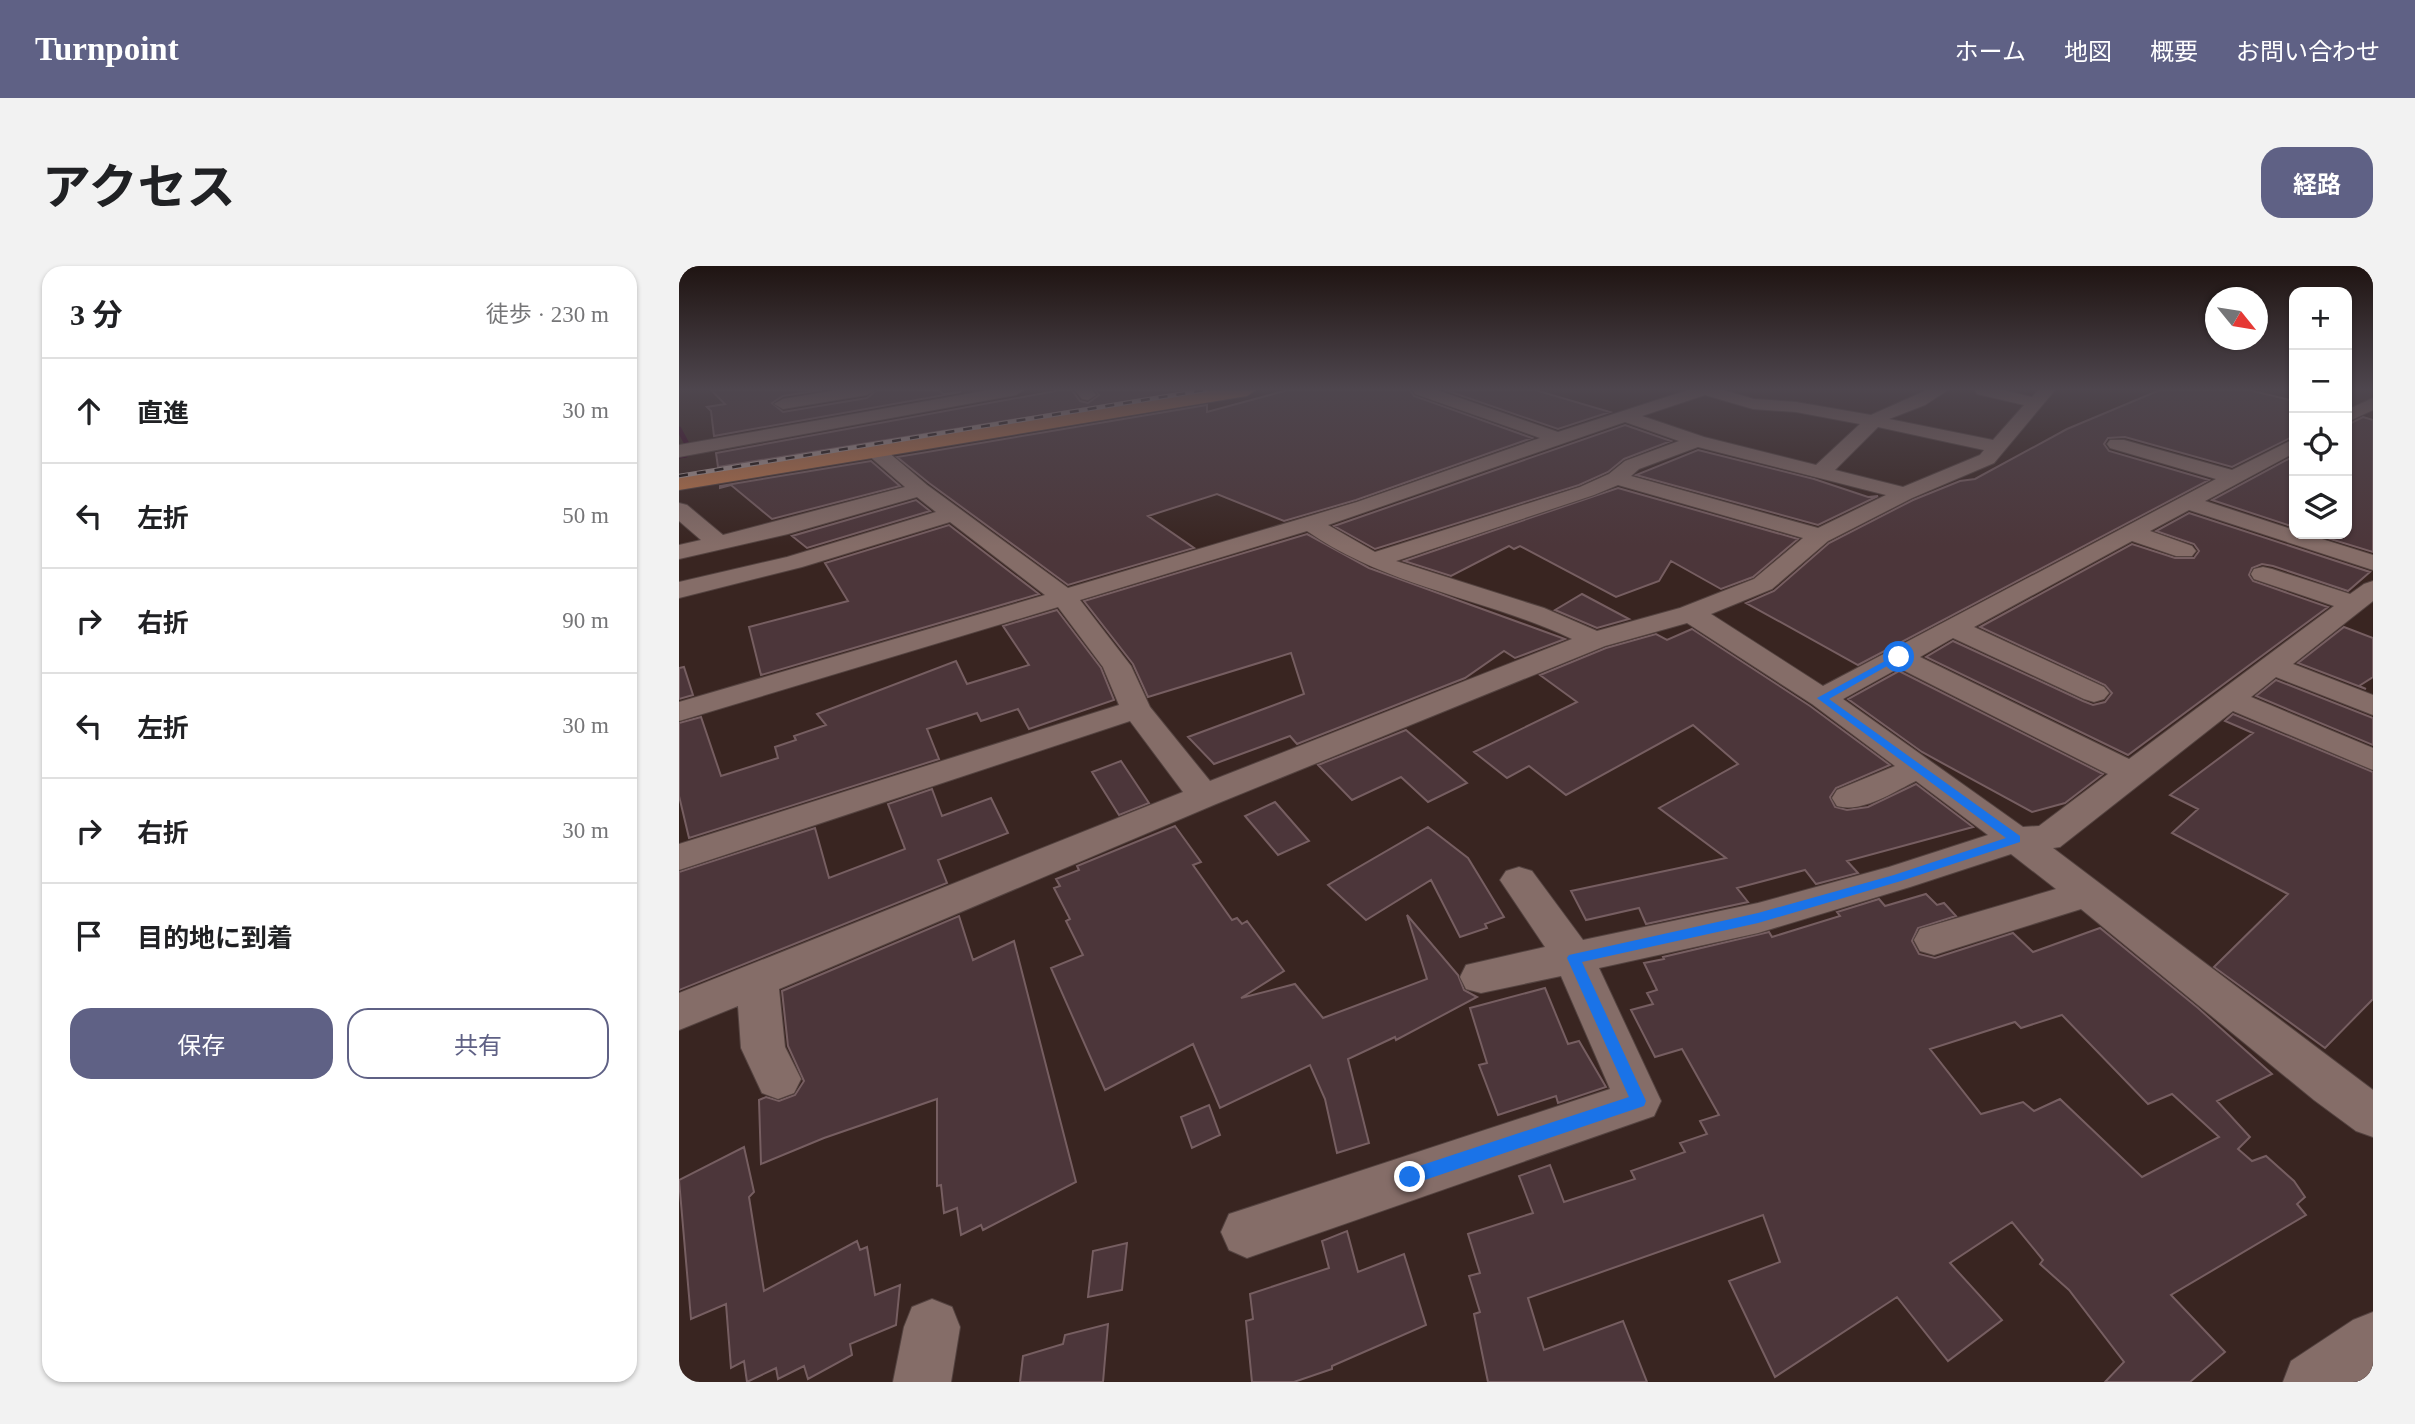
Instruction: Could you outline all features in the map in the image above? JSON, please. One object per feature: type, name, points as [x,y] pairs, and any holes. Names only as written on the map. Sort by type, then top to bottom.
[{"type":"highway","points":[[679,483],[923,442]]},
{"type":"street","points":[[679,451],[728,442]]},
{"type":"street","points":[[679,712],[1310,523],[1464,474],[1547,442]]},
{"type":"street","points":[[1372,561],[1587,491],[1616,478],[1632,465],[1694,442]]},
{"type":"street","points":[[1701,442],[1905,494]]},
{"type":"street","points":[[1821,472],[1852,442]]},
{"type":"street","points":[[1975,442],[1998,447]]},
{"type":"street","points":[[679,1012],[1204,796],[1595,640],[1692,614],[1763,583],[1820,536],[1905,494],[1987,459],[2002,442]]},
{"type":"street","points":[[2117,444],[2233,477]]},
{"type":"street","points":[[1822,698],[2289,448]]},
{"type":"street","points":[[874,450],[920,489],[1064,597],[1117,666],[1136,709],[1204,796]]},
{"type":"street","points":[[1616,478],[1820,536]]},
{"type":"street","points":[[679,552],[780,529],[920,489]]},
{"type":"street","points":[[2188,503],[2373,562]]},
{"type":"street","points":[[681,513],[718,543]]},
{"type":"street","points":[[679,590],[795,562],[955,513]]},
{"type":"street","points":[[1310,523],[1331,539],[1372,561],[1444,587],[1528,611],[1595,640]]},
{"type":"street","points":[[2132,533],[2184,551]]},
{"type":"street","points":[[2263,574],[2363,596]]},
{"type":"street","points":[[1481,977],[1758,918],[1897,878],[2016,839],[2047,838],[2363,596]]},
{"type":"street","points":[[1692,614],[1822,698],[1920,767],[2087,893],[2330,1086],[2373,1115]]},
{"type":"street","points":[[1953,628],[2094,693]]},
{"type":"street","points":[[1899,657],[2130,772]]},
{"type":"street","points":[[2271,665],[2373,706]]},
{"type":"street","points":[[2228,698],[2373,760]]},
{"type":"street","points":[[679,857],[1136,709]]},
{"type":"street","points":[[1849,798],[1920,767]]},
{"type":"street","points":[[1247,1232],[1639,1101],[1574,958],[1519,880]]},
{"type":"street","points":[[1934,940],[2087,893]]},
{"type":"street","points":[[757,980],[763,1048],[778,1079]]},
{"type":"street","points":[[922,1382],[932,1327]]},
{"type":"street","points":[[2312,1382],[2373,1340]]},
{"type":"building","points":[[776,442],[873,442],[718,467],[716,453]]},
{"type":"building","points":[[986,442],[1520,442],[1356,500],[1284,521],[1217,494],[1148,516],[1194,548],[1068,585],[897,457]]},
{"type":"building","points":[[1576,442],[1668,442],[1624,459],[1608,472],[1579,485],[1375,549],[1334,526]]},
{"type":"building","points":[[2043,442],[2105,442],[2109,451],[2209,480],[1858,665],[1746,603],[1774,591],[1829,543],[1913,500],[1960,481],[1975,479]]},
{"type":"building","points":[[2143,442],[2282,442],[2232,467]]},
{"type":"building","points":[[2352,442],[2373,442],[2373,552],[2330,539],[2352,539]]},
{"type":"building","points":[[1698,450],[1814,479],[1868,497],[1878,496],[1818,525],[1636,475]]},
{"type":"building","points":[[2289,459],[2289,525],[2212,500]]},
{"type":"building","points":[[871,461],[900,486],[772,519],[731,485],[720,488],[720,486]]},
{"type":"building","points":[[1618,488],[1798,539],[1753,577],[1721,589],[1671,561],[1659,581],[1616,597],[1520,546],[1514,549],[1509,546],[1451,576],[1404,561]]},
{"type":"building","points":[[916,500],[930,511],[807,548],[792,536]]},
{"type":"building","points":[[2189,513],[2370,572],[2348,591],[2273,566],[2262,564],[2252,568],[2249,575],[2253,581],[2328,607],[2128,755],[1926,657],[1953,641],[2083,701],[2093,705],[2105,702],[2112,693],[2105,685],[1980,627],[2132,544],[2175,558],[2194,558],[2199,551],[2194,544],[2156,531]]},
{"type":"building","points":[[949,525],[1039,594],[761,675],[749,627],[848,601],[825,563]]},
{"type":"building","points":[[1307,534],[1369,568],[1565,639],[1515,658],[1504,651],[1465,678],[1297,744],[1290,736],[1214,764],[1188,737],[1304,694],[1291,653],[1148,697],[1133,664],[1084,601]]},
{"type":"building","points":[[1582,594],[1629,619],[1597,628],[1555,610]]},
{"type":"building","points":[[1057,610],[1101,668],[1114,700],[1029,729],[1018,709],[981,721],[977,713],[927,729],[939,759],[689,838],[679,796],[679,723],[701,717],[721,776],[778,758],[775,747],[796,740],[794,736],[826,725],[817,714],[956,661],[967,684],[1029,665],[1003,626]]},
{"type":"building","points":[[2344,627],[2373,638],[2373,677],[2359,686],[2366,689],[2298,663]]},
{"type":"building","points":[[1692,629],[1810,706],[1890,765],[1836,788],[1830,797],[1835,807],[1847,810],[1868,807],[1916,784],[1973,827],[1847,861],[1858,873],[1816,884],[1805,870],[1737,888],[1748,902],[1646,924],[1639,908],[1586,920],[1571,891],[1726,858],[1659,808],[1738,764],[1693,725],[1566,795],[1529,766],[1507,778],[1474,752],[1577,702],[1540,675],[1606,648],[1656,634],[1667,640]]},
{"type":"building","points":[[684,667],[693,695],[679,699],[679,668]]},
{"type":"building","points":[[1899,671],[2103,774],[2065,803],[2032,812],[1922,752],[1848,699]]},
{"type":"building","points":[[2276,680],[2373,718],[2373,745],[2256,696]]},
{"type":"building","points":[[2233,714],[2373,772],[2373,999],[2325,1048],[2214,967],[2288,894],[2172,833],[2198,809],[2170,795],[2253,733],[2225,721]]},
{"type":"building","points":[[1406,730],[1467,783],[1428,802],[1401,777],[1352,800],[1318,765]]},
{"type":"building","points":[[1121,761],[1149,803],[1119,815],[1092,772]]},
{"type":"building","points":[[932,789],[942,816],[991,798],[1008,833],[938,860],[947,883],[679,990],[679,872],[815,828],[829,878],[905,849],[888,804]]},
{"type":"building","points":[[1275,802],[1309,841],[1278,855],[1245,816]]},
{"type":"building","points":[[1175,826],[1201,862],[1193,865],[1232,920],[1237,918],[1242,924],[1247,921],[1284,971],[1241,998],[1295,984],[1323,1018],[1427,979],[1407,915],[1458,975],[1464,990],[1477,997],[1396,1040],[1395,1037],[1348,1059],[1369,1143],[1337,1153],[1325,1099],[1310,1065],[1220,1108],[1193,1044],[1105,1090],[1051,968],[1083,955],[1066,921],[1070,919],[1054,888],[1060,886],[1056,879],[1079,870],[1077,866]]},
{"type":"building","points":[[1428,827],[1468,858],[1504,917],[1485,924],[1487,928],[1460,937],[1431,880],[1366,920],[1328,885]]},
{"type":"building","points":[[1926,894],[1937,905],[1944,903],[1956,916],[1918,928],[1912,941],[1919,954],[1935,958],[2013,933],[2033,952],[2100,928],[2198,1008],[2272,1074],[2217,1101],[2250,1137],[2238,1149],[2252,1161],[2266,1156],[2294,1181],[2305,1197],[2297,1204],[2306,1215],[2171,1295],[2225,1352],[2190,1382],[2105,1382],[2124,1362],[2069,1290],[2040,1264],[2043,1260],[2012,1222],[1950,1263],[2002,1320],[1948,1361],[1897,1297],[1775,1377],[1729,1281],[1780,1262],[1763,1215],[1528,1298],[1544,1350],[1623,1321],[1647,1382],[1488,1382],[1474,1314],[1480,1312],[1469,1276],[1480,1273],[1468,1234],[1533,1213],[1519,1176],[1550,1165],[1564,1202],[1635,1179],[1631,1171],[1685,1152],[1680,1143],[1707,1134],[1700,1121],[1719,1115],[1682,1049],[1655,1057],[1631,1010],[1653,1004],[1647,993],[1657,990],[1644,963],[1769,932],[1772,937],[1840,916],[1837,912],[1879,899],[1885,906]],"holes":[[[2062,1015],[2148,1104],[2172,1094],[2219,1137],[2142,1177],[2060,1099],[2034,1111],[2023,1102],[1981,1114],[1930,1049],[2015,1022],[2021,1028]]]},
{"type":"building","points":[[959,916],[973,960],[1014,941],[1076,1182],[983,1230],[981,1225],[961,1235],[957,1208],[944,1213],[941,1185],[937,1186],[937,1099],[824,1138],[761,1164],[759,1100],[766,1097],[779,1101],[795,1095],[804,1081],[788,1046],[782,991]]},
{"type":"building","points":[[1545,988],[1568,1044],[1579,1041],[1606,1087],[1558,1103],[1556,1096],[1498,1115],[1479,1065],[1487,1063],[1470,1008]]},
{"type":"building","points":[[1209,1105],[1220,1135],[1192,1148],[1181,1117]]},
{"type":"building","points":[[744,1147],[754,1192],[749,1197],[764,1291],[857,1241],[860,1250],[867,1247],[875,1295],[900,1285],[896,1325],[850,1344],[852,1355],[808,1379],[804,1366],[778,1379],[776,1368],[747,1382],[744,1361],[731,1368],[726,1304],[691,1319],[679,1180]]},
{"type":"building","points":[[1347,1231],[1358,1272],[1404,1254],[1426,1325],[1332,1366],[1332,1369],[1294,1382],[1252,1382],[1246,1321],[1253,1319],[1250,1294],[1329,1268],[1322,1241]]},
{"type":"building","points":[[1127,1243],[1122,1290],[1088,1297],[1093,1251]]},
{"type":"building","points":[[1108,1324],[1103,1382],[1020,1382],[1023,1356],[1063,1344],[1065,1335]]},
{"type":"waterway","points":[[679,456],[686,455],[686,442]]},
{"type":"railway","points":[[679,476],[886,442]]},
{"type":"route","points":[[1410,1177],[1639,1101],[1574,958],[1758,918],[1897,878],[2016,839],[1822,698],[1899,657]]}]
